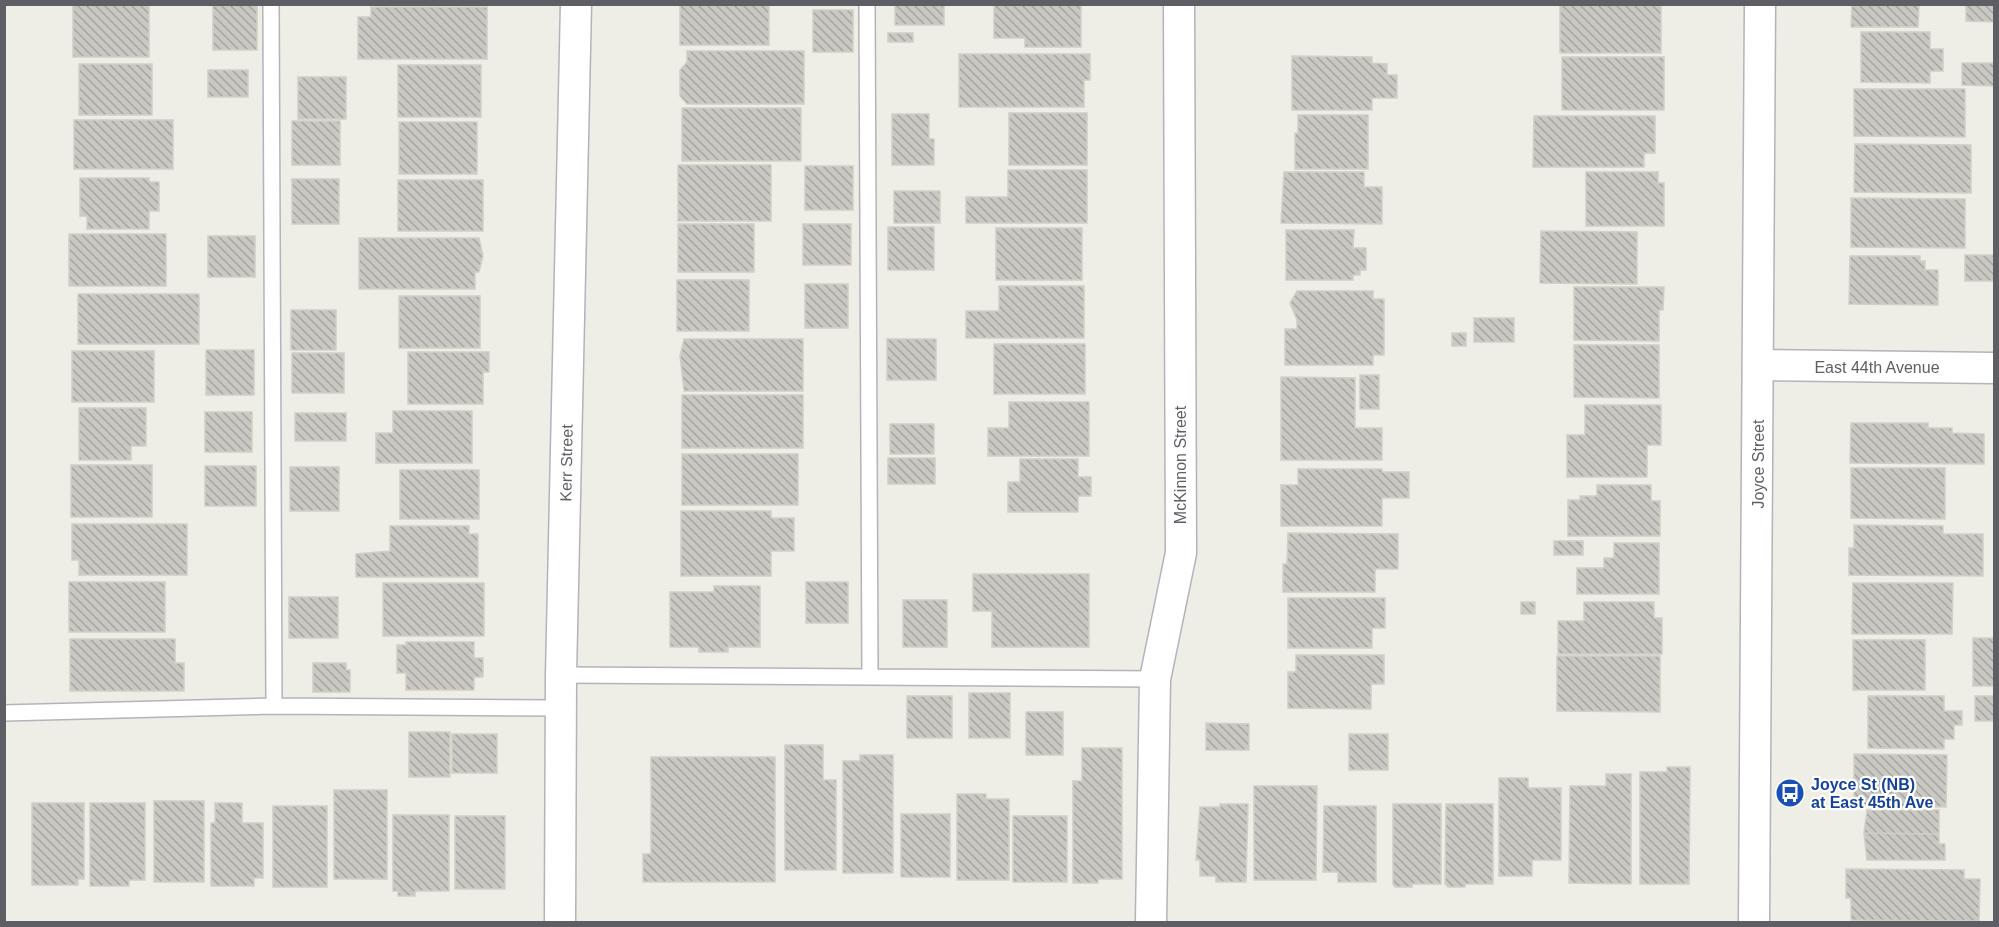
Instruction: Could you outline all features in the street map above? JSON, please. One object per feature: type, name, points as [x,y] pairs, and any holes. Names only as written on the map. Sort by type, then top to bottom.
[{"type":"street","name":"Kerr Street","points":[[560,922],[561,675],[576,4]]},
{"type":"street","name":"McKinnon Street","points":[[1151,922],[1155,678],[1181,553],[1179,4]]},
{"type":"street","name":"Joyce Street","points":[[1754,922],[1760,4]]},
{"type":"street","name":"East 44th Avenue","points":[[1759,365],[1995,368]]},
{"type":"lane","points":[[271,4],[274,706]]},
{"type":"lane","points":[[867,4],[870,676]]},
{"type":"lane","points":[[561,675],[1155,678]]},
{"type":"lane","points":[[4,713],[274,706],[561,708]]},
{"type":"building","points":[[680,4],[769,4],[769,45],[680,45]]},
{"type":"building","points":[[895,4],[944,4],[944,25],[895,25]]},
{"type":"building","points":[[994,4],[1081,4],[1081,47],[1025,47],[1025,38],[994,38]]},
{"type":"building","points":[[1560,4],[1661,4],[1661,53],[1560,53]]},
{"type":"building","points":[[1852,4],[1919,4],[1918,27],[1851,27]]},
{"type":"building","points":[[1966,4],[1994,4],[1994,22],[1966,21]]},
{"type":"building","points":[[73,5],[149,5],[149,57],[73,57]]},
{"type":"building","points":[[213,5],[257,5],[257,50],[213,50]]},
{"type":"building","points":[[371,7],[487,7],[487,59],[358,59],[358,17],[371,17]]},
{"type":"building","points":[[813,10],[853,10],[853,52],[813,52]]},
{"type":"building","points":[[1861,32],[1930,32],[1930,49],[1943,49],[1943,71],[1930,71],[1930,83],[1861,82]]},
{"type":"building","points":[[888,33],[913,33],[913,42],[888,42]]},
{"type":"building","points":[[687,51],[804,51],[804,104],[687,104],[680,96],[680,70],[687,62]]},
{"type":"building","points":[[959,54],[1090,54],[1090,80],[1084,80],[1084,107],[959,107]]},
{"type":"building","points":[[1292,56],[1372,57],[1372,63],[1387,64],[1387,75],[1397,75],[1397,98],[1372,98],[1372,110],[1292,110]]},
{"type":"building","points":[[1562,57],[1664,57],[1664,110],[1562,110]]},
{"type":"building","points":[[1962,63],[1994,63],[1994,86],[1962,85]]},
{"type":"building","points":[[79,64],[152,64],[152,115],[79,115]]},
{"type":"building","points":[[398,65],[481,65],[481,117],[398,117]]},
{"type":"building","points":[[208,70],[248,70],[248,97],[208,97]]},
{"type":"building","points":[[298,77],[346,77],[346,119],[298,119]]},
{"type":"building","points":[[1854,89],[1965,89],[1965,137],[1854,136]]},
{"type":"building","points":[[682,108],[801,108],[801,161],[682,161]]},
{"type":"building","points":[[1009,113],[1087,113],[1087,165],[1009,165]]},
{"type":"building","points":[[892,114],[929,114],[929,139],[934,139],[934,165],[892,165]]},
{"type":"building","points":[[1298,115],[1368,115],[1368,169],[1295,169],[1295,133],[1298,133]]},
{"type":"building","points":[[1534,116],[1655,116],[1655,153],[1644,153],[1644,167],[1533,167]]},
{"type":"building","points":[[74,120],[173,120],[173,169],[74,169]]},
{"type":"building","points":[[292,121],[340,121],[340,165],[292,165]]},
{"type":"building","points":[[399,122],[477,122],[477,174],[399,174]]},
{"type":"building","points":[[1855,144],[1971,145],[1971,193],[1854,192]]},
{"type":"building","points":[[678,165],[771,165],[771,221],[678,221]]},
{"type":"building","points":[[805,166],[853,166],[853,210],[805,210]]},
{"type":"building","points":[[1008,170],[1087,170],[1087,223],[966,223],[966,197],[1008,197]]},
{"type":"building","points":[[1284,172],[1364,172],[1364,187],[1382,187],[1382,224],[1281,223]]},
{"type":"building","points":[[1586,172],[1658,172],[1658,183],[1664,183],[1664,226],[1586,226]]},
{"type":"building","points":[[80,178],[149,178],[149,182],[159,182],[159,211],[149,211],[149,229],[87,229],[87,216],[80,216]]},
{"type":"building","points":[[292,179],[339,179],[339,224],[292,224]]},
{"type":"building","points":[[398,180],[483,180],[483,231],[398,231]]},
{"type":"building","points":[[894,191],[940,191],[940,223],[894,223]]},
{"type":"building","points":[[1851,198],[1965,199],[1965,248],[1851,247]]},
{"type":"building","points":[[678,224],[754,224],[754,272],[678,272]]},
{"type":"building","points":[[803,224],[851,224],[851,265],[803,265]]},
{"type":"building","points":[[888,227],[934,227],[934,270],[888,270]]},
{"type":"building","points":[[996,228],[1082,228],[1082,280],[996,280]]},
{"type":"building","points":[[1286,230],[1354,230],[1353,248],[1366,248],[1366,270],[1360,270],[1360,275],[1353,275],[1353,280],[1286,280]]},
{"type":"building","points":[[1541,231],[1637,232],[1637,284],[1540,283]]},
{"type":"building","points":[[69,234],[166,234],[166,286],[69,286]]},
{"type":"building","points":[[208,236],[255,236],[255,277],[208,277]]},
{"type":"building","points":[[359,238],[479,238],[483,256],[479,272],[475,272],[475,289],[359,289]]},
{"type":"building","points":[[1965,255],[1994,255],[1994,281],[1965,281]]},
{"type":"building","points":[[1850,256],[1920,256],[1920,261],[1925,261],[1925,270],[1938,270],[1938,305],[1849,304]]},
{"type":"building","points":[[677,280],[749,280],[749,331],[677,331]]},
{"type":"building","points":[[805,284],[848,284],[848,328],[805,328]]},
{"type":"building","points":[[999,286],[1084,286],[1084,338],[966,338],[966,311],[999,311]]},
{"type":"building","points":[[1574,287],[1664,287],[1663,310],[1659,310],[1659,341],[1574,340]]},
{"type":"building","points":[[1297,291],[1373,291],[1373,299],[1384,299],[1384,355],[1373,355],[1373,365],[1285,365],[1285,329],[1297,329],[1297,320],[1290,303]]},
{"type":"building","points":[[78,294],[199,294],[199,344],[78,344]]},
{"type":"building","points":[[399,296],[480,296],[480,348],[399,348]]},
{"type":"building","points":[[291,310],[336,310],[336,350],[291,350]]},
{"type":"building","points":[[1474,318],[1514,318],[1514,342],[1474,342]]},
{"type":"building","points":[[1452,333],[1466,333],[1466,346],[1452,346]]},
{"type":"building","points":[[684,339],[803,339],[803,391],[684,391],[680,356]]},
{"type":"building","points":[[887,339],[936,339],[936,380],[887,380]]},
{"type":"building","points":[[994,344],[1085,344],[1085,394],[994,394]]},
{"type":"building","points":[[1574,345],[1659,345],[1659,398],[1574,397]]},
{"type":"building","points":[[206,350],[254,350],[254,395],[206,395]]},
{"type":"building","points":[[72,351],[154,351],[154,402],[72,402]]},
{"type":"building","points":[[408,352],[489,352],[489,372],[483,372],[483,404],[408,404]]},
{"type":"building","points":[[292,353],[344,353],[344,393],[292,393]]},
{"type":"building","points":[[1360,375],[1379,375],[1379,409],[1360,409]]},
{"type":"building","points":[[1281,377],[1355,378],[1355,428],[1382,428],[1382,460],[1281,460]]},
{"type":"building","points":[[682,395],[803,395],[803,448],[682,448]]},
{"type":"building","points":[[1009,402],[1089,402],[1089,456],[988,456],[988,428],[1009,428]]},
{"type":"building","points":[[1585,405],[1661,405],[1661,445],[1647,445],[1647,477],[1567,477],[1567,435],[1585,435]]},
{"type":"building","points":[[79,408],[146,408],[146,446],[131,446],[131,460],[79,460]]},
{"type":"building","points":[[393,411],[472,411],[472,463],[376,463],[376,433],[393,433]]},
{"type":"building","points":[[205,412],[252,412],[252,452],[205,452]]},
{"type":"building","points":[[295,413],[346,413],[346,441],[295,441]]},
{"type":"building","points":[[1851,423],[1928,423],[1928,428],[1952,428],[1952,433],[1984,434],[1984,464],[1850,463]]},
{"type":"building","points":[[890,424],[934,424],[934,454],[890,454]]},
{"type":"building","points":[[682,454],[798,454],[798,505],[682,505]]},
{"type":"building","points":[[888,458],[935,458],[935,484],[888,484]]},
{"type":"building","points":[[1020,459],[1078,459],[1078,477],[1091,477],[1091,496],[1078,496],[1078,512],[1008,512],[1008,482],[1020,482]]},
{"type":"building","points":[[71,465],[152,465],[152,517],[71,517]]},
{"type":"building","points":[[205,466],[256,466],[256,506],[205,506]]},
{"type":"building","points":[[290,467],[339,467],[339,511],[290,511]]},
{"type":"building","points":[[1851,468],[1945,468],[1945,519],[1851,518]]},
{"type":"building","points":[[1298,469],[1382,469],[1382,472],[1409,472],[1409,498],[1382,498],[1382,526],[1281,526],[1281,485],[1298,485]]},
{"type":"building","points":[[400,470],[479,470],[479,519],[400,519]]},
{"type":"building","points":[[1597,485],[1651,485],[1651,501],[1660,501],[1660,536],[1568,536],[1568,500],[1580,500],[1580,496],[1597,496]]},
{"type":"building","points":[[681,511],[771,511],[771,518],[794,518],[794,551],[771,551],[771,576],[681,576]]},
{"type":"building","points":[[72,524],[187,524],[187,575],[79,575],[79,560],[72,560]]},
{"type":"building","points":[[1854,525],[1943,526],[1943,534],[1983,534],[1983,576],[1849,575],[1849,548],[1854,548]]},
{"type":"building","points":[[390,526],[469,526],[469,534],[478,534],[478,577],[356,577],[356,554],[390,551]]},
{"type":"building","points":[[1288,533],[1398,534],[1398,569],[1375,569],[1375,592],[1283,592],[1283,564],[1287,564]]},
{"type":"building","points":[[1554,541],[1583,541],[1583,555],[1554,555]]},
{"type":"building","points":[[1614,543],[1659,543],[1659,594],[1577,594],[1577,568],[1604,568],[1604,558],[1614,558]]},
{"type":"building","points":[[973,574],[1089,574],[1089,647],[992,647],[992,611],[973,611]]},
{"type":"building","points":[[69,582],[165,582],[165,632],[69,632]]},
{"type":"building","points":[[806,582],[848,582],[848,623],[806,623]]},
{"type":"building","points":[[383,583],[484,583],[484,636],[383,636]]},
{"type":"building","points":[[1853,583],[1953,583],[1952,634],[1852,634]]},
{"type":"building","points":[[714,586],[760,586],[760,647],[728,647],[728,652],[699,652],[699,647],[670,647],[670,592],[714,592]]},
{"type":"building","points":[[289,597],[338,597],[338,638],[289,638]]},
{"type":"building","points":[[1288,598],[1385,598],[1385,628],[1372,628],[1372,648],[1288,648]]},
{"type":"building","points":[[903,600],[947,600],[947,647],[903,647]]},
{"type":"building","points":[[1521,602],[1535,602],[1535,614],[1521,614]]},
{"type":"building","points":[[1584,602],[1654,602],[1654,618],[1662,618],[1662,654],[1558,654],[1558,621],[1584,621]]},
{"type":"building","points":[[1973,638],[1994,638],[1994,686],[1973,686]]},
{"type":"building","points":[[70,639],[175,639],[175,663],[184,663],[184,691],[70,691]]},
{"type":"building","points":[[1853,640],[1925,640],[1925,690],[1853,690]]},
{"type":"building","points":[[406,642],[474,642],[474,658],[483,658],[483,677],[474,677],[474,690],[406,690],[406,673],[397,673],[397,645],[406,645]]},
{"type":"building","points":[[1296,655],[1384,655],[1384,684],[1371,684],[1371,709],[1288,708],[1288,672],[1296,672]]},
{"type":"building","points":[[1557,656],[1660,656],[1660,712],[1557,711]]},
{"type":"building","points":[[313,663],[346,663],[346,670],[350,670],[350,692],[313,692]]},
{"type":"building","points":[[969,693],[1010,693],[1010,738],[969,738]]},
{"type":"building","points":[[907,696],[952,696],[952,738],[907,738]]},
{"type":"building","points":[[1868,696],[1944,696],[1944,711],[1962,711],[1962,725],[1954,725],[1954,739],[1944,739],[1944,749],[1868,748]]},
{"type":"building","points":[[1975,696],[1994,696],[1994,721],[1975,721]]},
{"type":"building","points":[[1026,712],[1063,712],[1063,755],[1026,755]]},
{"type":"building","points":[[1206,723],[1249,724],[1249,750],[1206,750]]},
{"type":"building","points":[[409,732],[450,732],[450,777],[409,777]]},
{"type":"building","points":[[452,734],[497,734],[497,773],[452,773]]},
{"type":"building","points":[[1349,734],[1388,734],[1388,770],[1349,770]]},
{"type":"building","points":[[785,745],[823,745],[823,780],[836,780],[836,870],[785,870]]},
{"type":"building","points":[[1082,748],[1122,748],[1122,879],[1098,879],[1098,883],[1073,883],[1073,781],[1082,781]]},
{"type":"building","points":[[1854,754],[1947,755],[1946,807],[1854,806]]},
{"type":"building","points":[[860,755],[893,755],[893,873],[843,873],[843,761],[860,761]]},
{"type":"building","points":[[651,757],[775,757],[775,882],[643,882],[643,854],[651,854]]},
{"type":"building","points":[[1667,767],[1690,767],[1689,884],[1640,884],[1640,772],[1667,772]]},
{"type":"building","points":[[1606,774],[1631,774],[1631,884],[1569,883],[1570,786],[1606,786]]},
{"type":"building","points":[[1499,778],[1528,778],[1528,788],[1561,788],[1561,860],[1532,860],[1532,876],[1499,876]]},
{"type":"building","points":[[1254,786],[1317,786],[1316,880],[1254,880]]},
{"type":"building","points":[[334,790],[387,790],[387,879],[334,879]]},
{"type":"building","points":[[957,794],[986,794],[986,799],[1009,799],[1009,880],[957,880]]},
{"type":"building","points":[[154,801],[204,801],[204,882],[154,882]]},
{"type":"building","points":[[32,803],[84,803],[84,879],[78,879],[78,885],[32,885]]},
{"type":"building","points":[[90,803],[145,803],[145,880],[129,880],[129,886],[90,886]]},
{"type":"building","points":[[215,803],[242,803],[242,823],[263,823],[263,878],[254,878],[254,886],[211,886],[211,823],[215,823]]},
{"type":"building","points":[[1220,804],[1248,804],[1246,882],[1216,882],[1216,876],[1200,876],[1200,860],[1196,860],[1200,807],[1220,807]]},
{"type":"building","points":[[1393,804],[1441,804],[1441,884],[1412,884],[1412,887],[1395,887],[1393,884]]},
{"type":"building","points":[[1446,804],[1493,804],[1493,884],[1465,884],[1465,887],[1448,887],[1445,884]]},
{"type":"building","points":[[273,806],[327,806],[327,887],[273,887]]},
{"type":"building","points":[[1324,806],[1376,806],[1376,882],[1338,882],[1338,872],[1323,872]]},
{"type":"building","points":[[1867,810],[1939,810],[1939,834],[1864,833]]},
{"type":"building","points":[[901,814],[950,814],[950,877],[901,877]]},
{"type":"building","points":[[393,815],[449,815],[449,891],[415,891],[415,896],[398,896],[398,891],[393,891]]},
{"type":"building","points":[[455,816],[505,816],[505,889],[455,889]]},
{"type":"building","points":[[1013,816],[1067,816],[1067,882],[1013,882]]},
{"type":"building","points":[[1864,833],[1939,834],[1939,844],[1945,844],[1945,860],[1867,860]]},
{"type":"building","points":[[1846,869],[1964,870],[1964,879],[1980,879],[1979,921],[1851,920],[1851,898],[1846,898]]},
{"type":"place","name":"Joyce St (NB) at East 45th Ave","points":[[1790,793]]}]
